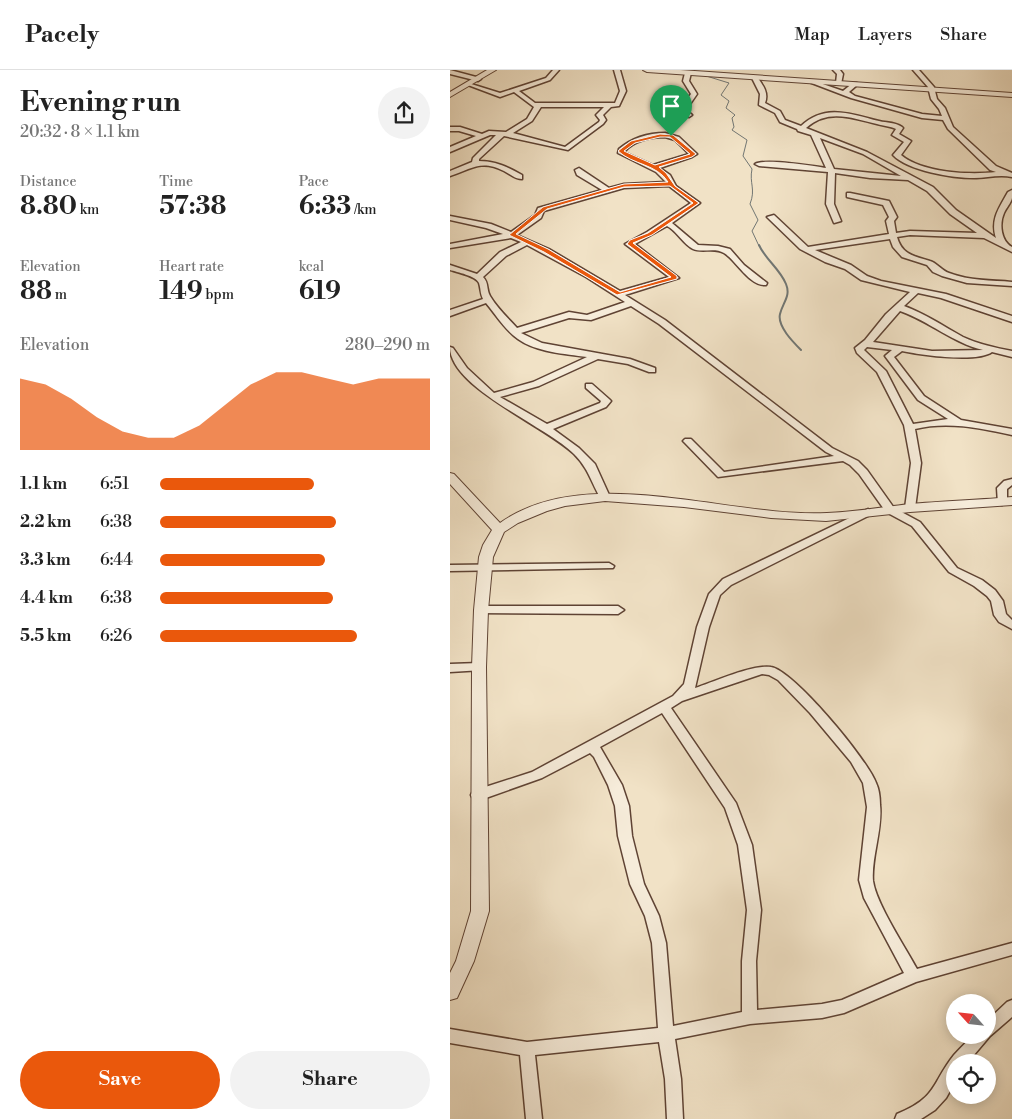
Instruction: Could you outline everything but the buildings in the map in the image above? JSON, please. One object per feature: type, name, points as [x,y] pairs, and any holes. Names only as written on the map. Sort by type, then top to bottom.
[{"type":"street","points":[[450,95],[492,70]]},
{"type":"street","points":[[450,72],[474,81],[498,95],[516,91],[548,79],[556,70]]},
{"type":"street","points":[[533,105],[608,106],[619,104],[623,90],[617,70]]},
{"type":"street","points":[[647,70],[1012,95]]},
{"type":"street","points":[[836,70],[840,74],[840,83]]},
{"type":"street","points":[[916,70],[933,91],[934,99],[942,108],[950,128],[990,166],[1012,175]]},
{"type":"street","points":[[685,72],[686,81],[694,94],[682,110],[689,115]]},
{"type":"street","points":[[755,78],[764,92],[764,99],[761,104],[778,112],[782,121],[800,130],[842,144],[872,157],[934,192],[953,212],[986,236],[1012,250]]},
{"type":"street","points":[[812,82],[922,116],[945,118]]},
{"type":"street","points":[[849,95],[846,91],[855,84]]},
{"type":"street","points":[[476,163],[475,159],[489,144],[530,120],[538,106],[533,105],[516,91]]},
{"type":"street","points":[[450,150],[491,132],[558,148],[568,148],[601,123],[603,120],[599,115],[608,106]]},
{"type":"street","points":[[800,130],[812,118],[829,112],[896,125],[900,128],[895,135],[908,141],[898,156],[917,165]]},
{"type":"street","points":[[450,129],[460,129],[482,136]]},
{"type":"street","points":[[814,134],[832,171],[829,204],[837,222]]},
{"type":"street","points":[[619,294],[675,278],[629,244],[650,234],[665,222],[696,203],[671,184],[664,174],[654,167],[625,155],[620,150],[633,142],[663,135],[674,137],[693,154],[654,167]]},
{"type":"street","points":[[872,157],[964,175],[1004,173]]},
{"type":"street","points":[[450,174],[463,166],[476,163],[502,166],[519,177]]},
{"type":"street","points":[[760,164],[783,164],[880,178],[908,178]]},
{"type":"street","points":[[579,170],[580,174],[607,190]]},
{"type":"street","points":[[450,246],[512,235],[538,216],[541,210],[607,190],[636,184],[671,184]]},
{"type":"street","points":[[1004,246],[996,228],[998,218],[1009,203],[1012,192]]},
{"type":"street","points":[[850,195],[886,203],[893,217],[890,220],[894,243],[905,256],[916,261],[930,263],[935,269],[947,276],[1012,284]]},
{"type":"street","points":[[771,217],[789,236],[808,250],[848,267],[871,280],[943,296],[1012,319]]},
{"type":"street","points":[[450,218],[488,226],[528,242],[589,275],[662,322],[829,450],[854,463],[863,472],[890,510],[916,524],[953,570],[978,583],[991,593],[997,601],[1000,614],[1012,625]]},
{"type":"street","points":[[665,222],[672,225],[696,246],[718,248],[727,251],[741,267],[763,283]]},
{"type":"street","points":[[808,250],[919,232],[986,236]]},
{"type":"street","points":[[478,277],[503,254],[528,242]]},
{"type":"street","points":[[450,267],[478,277],[483,282],[484,294],[488,300],[524,340],[596,357],[630,362],[652,370]]},
{"type":"street","points":[[910,508],[916,463],[909,428],[881,371],[860,351],[860,348],[916,290]]},
{"type":"street","points":[[450,313],[488,300]]},
{"type":"street","points":[[515,332],[569,315],[588,318],[633,302]]},
{"type":"street","points":[[898,307],[921,316],[961,339],[989,349],[1012,354]]},
{"type":"street","points":[[865,344],[932,354],[983,354],[989,349]]},
{"type":"street","points":[[899,348],[889,356],[918,395],[957,421]]},
{"type":"street","points":[[450,350],[463,369],[492,396],[546,428],[576,450],[591,466],[605,497]]},
{"type":"street","points":[[492,396],[529,386],[596,357]]},
{"type":"street","points":[[546,428],[603,405],[606,401],[589,386]]},
{"type":"street","points":[[909,428],[934,422],[957,421],[1012,432]]},
{"type":"street","points":[[688,441],[722,475],[843,458]]},
{"type":"street","points":[[450,477],[500,530]]},
{"type":"street","points":[[450,992],[465,961],[480,911],[478,667],[484,567],[490,545],[500,530],[513,520],[542,508],[565,502],[605,497],[684,503],[789,516],[826,517],[910,508],[1007,501],[1002,488],[1012,482]]},
{"type":"street","points":[[478,795],[536,775],[677,699],[690,686],[704,627],[715,594],[720,588],[736,578],[868,512]]},
{"type":"street","points":[[450,568],[609,566]]},
{"type":"street","points":[[482,610],[618,610]]},
{"type":"street","points":[[450,668],[478,667]]},
{"type":"street","points":[[677,699],[761,670],[772,671],[782,677],[814,710],[856,759],[870,783],[874,807],[866,880],[870,898],[913,976]]},
{"type":"street","points":[[664,707],[731,807],[746,845],[754,910],[749,961],[750,1017]]},
{"type":"street","points":[[592,746],[599,754],[615,785],[622,806],[624,836],[637,884],[656,928],[666,1034],[673,1080],[675,1119]]},
{"type":"street","points":[[450,1036],[527,1050],[666,1034],[750,1017],[822,1011],[852,1003],[913,976],[1012,949]]},
{"type":"street","points":[[996,1022],[1012,1007]]},
{"type":"street","points":[[965,1054],[975,1044]]},
{"type":"street","points":[[527,1050],[534,1119]]},
{"type":"street","points":[[903,1119],[931,1106],[946,1084]]},
{"type":"waterway","points":[[703,75],[729,83],[721,95],[729,101],[726,108],[735,115],[732,118],[734,127],[732,130],[747,140],[743,156],[752,169],[752,199],[750,204],[758,220],[752,231],[759,246]]},
{"type":"waterway","points":[[759,245],[786,284],[788,292],[780,314],[781,324],[786,334],[801,350]]},
{"type":"route","points":[[671,136],[660,135],[633,142],[620,151],[625,155],[654,167],[659,170],[667,177],[671,184],[624,186],[545,208],[539,212],[538,216],[512,235],[546,251],[619,294],[675,278],[629,244],[650,234],[671,218],[696,203],[696,201],[673,187],[667,177],[654,167],[693,154],[671,136]]}]
